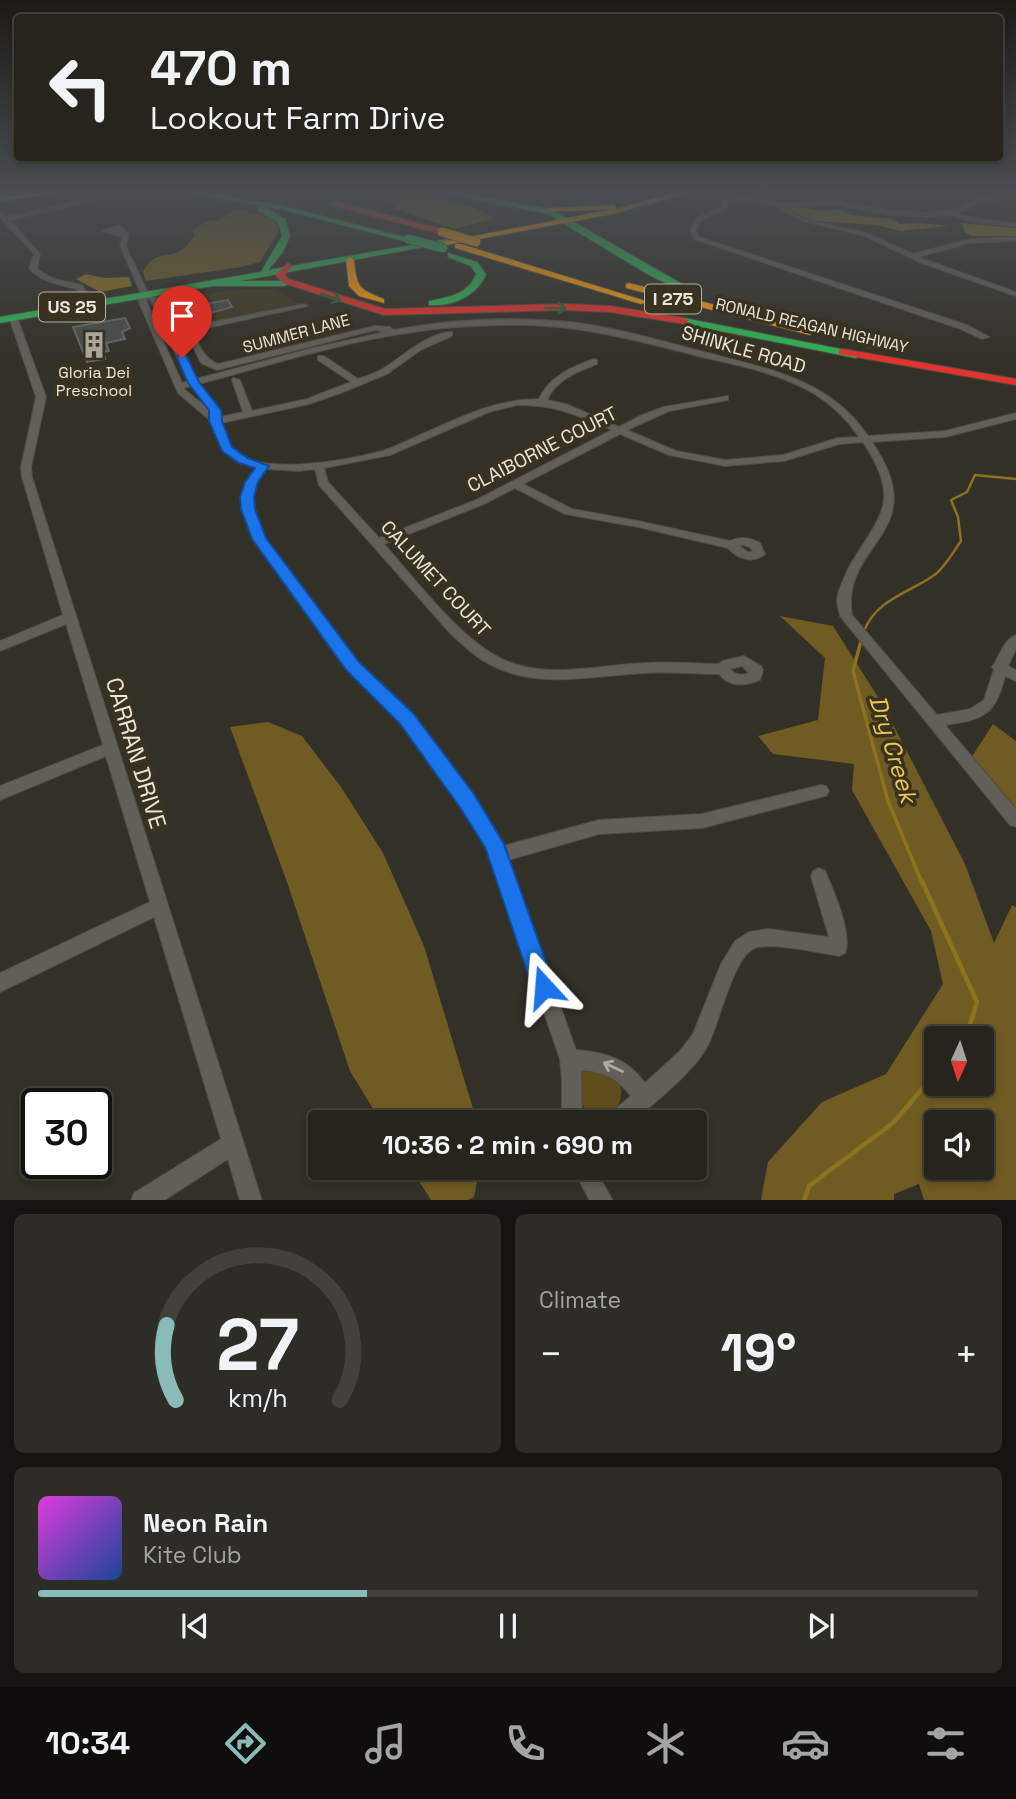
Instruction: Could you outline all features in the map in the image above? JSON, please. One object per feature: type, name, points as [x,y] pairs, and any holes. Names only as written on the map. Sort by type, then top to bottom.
[{"type":"main road","points":[[264,270],[279,249]]},
{"type":"main road","name":"US 25","points":[[7,318],[217,284],[394,249]]},
{"type":"main road","name":"US 25","points":[[145,294],[264,270],[350,260],[406,249]]},
{"type":"main road","points":[[350,260],[348,263],[352,285],[362,294],[376,300],[405,304],[434,302],[454,298],[475,287],[481,279],[478,269],[451,249]]},
{"type":"main road","name":"RONALD REAGAN HIGHWAY","points":[[461,249],[733,327],[856,355],[1016,382]]},
{"type":"main road","name":"RONALD REAGAN HIGHWAY","points":[[501,249],[712,309],[872,345],[1016,370]]},
{"type":"main road","points":[[611,249],[653,275],[687,290],[753,312],[872,345]]},
{"type":"main road","points":[[285,269],[281,277],[294,284],[384,312],[566,307],[610,309],[856,355]]},
{"type":"main road","points":[[217,284],[261,281],[294,284]]},
{"type":"street","points":[[33,249],[37,254],[33,268],[37,274],[79,287],[90,303]]},
{"type":"street","points":[[123,249],[145,294],[153,298],[193,383],[215,410],[215,421],[229,452],[243,461],[263,466],[319,466],[362,459],[397,450],[499,405],[542,402],[574,410],[673,453],[725,463],[784,458],[838,441],[945,434],[1016,416]]},
{"type":"street","points":[[727,249],[964,327],[985,337]]},
{"type":"street","points":[[896,249],[911,257],[1016,293]]},
{"type":"street","points":[[911,257],[940,249]]},
{"type":"street","points":[[145,294],[142,300],[186,396],[215,421]]},
{"type":"street","points":[[157,335],[304,306]]},
{"type":"street","name":"CARRAN DRIVE","points":[[7,318],[41,397],[26,467],[27,477],[251,1200]]},
{"type":"street","name":"SHINKLE ROAD","points":[[181,386],[426,328],[531,323],[563,324],[607,331],[796,379],[827,398],[846,415],[865,440],[888,482],[890,508],[844,591],[842,607],[858,632],[1016,820]]},
{"type":"street","name":"SUMMER LANE","points":[[194,328],[192,336],[204,361],[217,367],[375,328],[387,329],[396,336]]},
{"type":"street","points":[[215,421],[309,401],[358,383],[393,366],[422,345],[449,334]]},
{"type":"street","points":[[396,336],[422,345]]},
{"type":"street","points":[[321,358],[358,383]]},
{"type":"street","points":[[542,402],[555,380],[594,362]]},
{"type":"street","points":[[236,380],[248,413]]},
{"type":"street","name":"CLAIBORNE COURT","points":[[377,543],[480,502],[657,412],[725,398]]},
{"type":"street","points":[[263,466],[252,482],[247,497],[248,509],[259,539],[353,667],[407,719],[467,800],[494,844],[571,1059],[572,1110]]},
{"type":"street","name":"CALUMET COURT","points":[[319,466],[323,483],[474,649],[506,667],[547,674],[645,668],[723,669]]},
{"type":"street","points":[[516,484],[569,512],[732,545]]},
{"type":"street","points":[[0,646],[70,617]]},
{"type":"street","points":[[933,721],[981,711],[988,705],[993,697],[999,667],[1008,648],[1016,640]]},
{"type":"street","points":[[999,667],[1016,676]]},
{"type":"street","points":[[0,793],[110,748]]},
{"type":"street","points":[[498,855],[599,827],[702,821],[821,791]]},
{"type":"street","points":[[628,1110],[699,1042],[731,961],[749,940],[766,938],[839,947],[834,919],[819,876]]},
{"type":"street","points":[[0,983],[159,905]]},
{"type":"street","points":[[571,1059],[594,1060],[614,1066],[629,1077],[643,1097]]},
{"type":"street","points":[[142,1200],[234,1143]]},
{"type":"street","points":[[590,1180],[602,1200]]},
{"type":"shaded area","points":[[183,249],[268,249],[260,262],[241,267],[146,281],[143,272],[152,260]]},
{"type":"shaded area","points":[[86,274],[104,278],[129,277],[132,286],[100,292],[76,279]]},
{"type":"shaded area","points":[[273,289],[304,306],[171,332],[153,298],[159,294],[163,298]]},
{"type":"shaded area","points":[[780,616],[833,626],[883,705],[965,864],[994,943],[1012,905],[1016,907],[1016,1200],[924,1200],[919,1184],[894,1194],[894,1200],[761,1200],[768,1162],[822,1102],[886,1074],[943,984],[931,931],[852,790],[854,764],[773,754],[758,736],[818,720],[825,658]]},
{"type":"shaded area","points":[[268,722],[302,736],[341,787],[383,853],[424,946],[473,1110],[374,1110],[350,1071],[287,882],[230,727]]},
{"type":"shaded area","points":[[993,724],[1016,741],[1016,810],[971,758]]},
{"type":"shaded area","points":[[581,1069],[606,1072],[619,1081],[621,1087],[616,1110],[586,1110],[581,1096]]},
{"type":"shaded area","points":[[418,1180],[477,1180],[474,1197],[468,1200],[431,1200]]},
{"type":"building","points":[[228,300],[232,307],[200,316],[186,316],[182,308]]},
{"type":"building","points":[[125,318],[130,328],[122,332],[125,339],[106,343],[109,351],[103,352],[105,359],[87,362],[73,327]]},
{"type":"waterway","name":"Dry Creek","points":[[864,631],[869,620],[885,604],[933,576],[948,560],[961,541],[958,517],[951,500],[967,492],[975,475],[1016,479]]},
{"type":"waterway","name":"Dry Creek","points":[[861,641],[853,671],[888,801],[922,883]]},
{"type":"waterway","name":"Dry Creek","points":[[922,881],[977,1002],[970,1026]]},
{"type":"waterway","name":"Dry Creek","points":[[804,1200],[809,1186],[893,1123],[924,1087]]},
{"type":"traffic: fast","points":[[264,270],[280,249]]},
{"type":"traffic: fast","points":[[0,320],[407,249]]},
{"type":"traffic: fast","points":[[612,249],[691,292]]},
{"type":"traffic: fast","points":[[432,303],[462,296],[474,287],[481,274],[474,264],[451,255]]},
{"type":"traffic: fast","points":[[217,284],[284,283]]},
{"type":"traffic: fast","points":[[684,321],[856,355]]},
{"type":"traffic: fast","points":[[797,324],[872,345]]},
{"type":"traffic: slow","points":[[468,249],[644,302]]},
{"type":"traffic: slow","points":[[350,260],[352,284],[362,294],[381,301]]},
{"type":"traffic: slow","points":[[629,286],[810,332]]},
{"type":"traffic: jam","points":[[288,266],[280,275],[286,281],[384,312],[566,307],[610,309],[684,321]]},
{"type":"traffic: jam","points":[[843,352],[1016,382]]},
{"type":"place","name":"Gloria Dei Preschool","points":[[94,345]]},
{"type":"route","points":[[182,358],[193,383],[215,410],[215,421],[226,449],[243,461],[263,466],[252,482],[247,497],[248,509],[259,539],[353,667],[407,719],[467,800],[494,844],[544,987]]}]
